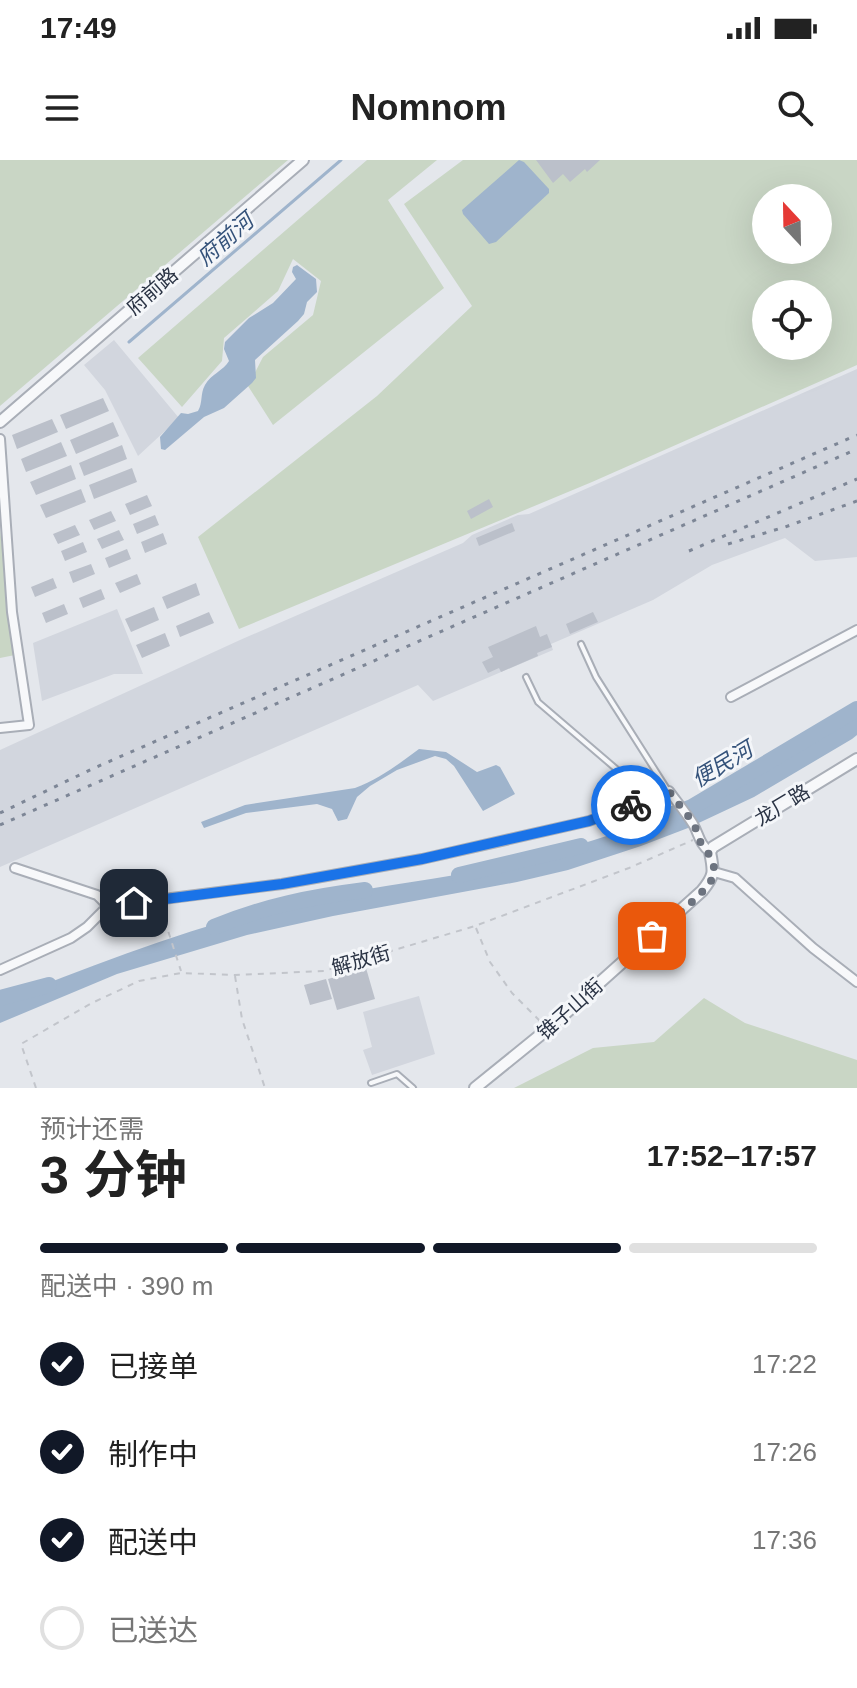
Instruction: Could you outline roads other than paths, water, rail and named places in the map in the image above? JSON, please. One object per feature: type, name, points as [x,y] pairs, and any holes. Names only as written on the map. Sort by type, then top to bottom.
[{"type":"street","name":"府前路","points":[[0,422],[303,160]]},
{"type":"street","points":[[0,439],[12,612],[29,725],[0,728]]},
{"type":"street","points":[[731,697],[857,630]]},
{"type":"street","name":"龙厂路","points":[[710,852],[723,840],[857,759]]},
{"type":"street","points":[[0,969],[71,938],[108,906],[282,884],[422,859],[589,821],[669,791],[695,827],[703,846],[710,852],[714,872],[735,878],[813,948],[857,982]]},
{"type":"street","points":[[15,868],[97,895],[108,906]]},
{"type":"street","name":"锥子山街","points":[[475,1088],[548,1029],[691,903],[714,872]]},
{"type":"lane","points":[[581,644],[596,677],[669,791]]},
{"type":"lane","points":[[526,677],[538,702],[650,798]]},
{"type":"lane","points":[[371,1083],[397,1074],[413,1088]]},
{"type":"water","points":[[519,160],[549,189],[549,193],[496,242],[489,244],[462,210]]},
{"type":"water","points":[[297,265],[316,279],[317,292],[307,302],[304,314],[255,360],[256,378],[252,383],[224,408],[204,417],[165,450],[161,449],[160,437],[181,413],[198,411],[205,385],[229,361],[224,349],[225,342],[249,318],[273,303],[296,279],[292,272]]},
{"type":"water","points":[[857,712],[857,735],[852,739],[754,797],[641,846],[568,870],[517,882],[247,935],[117,974],[0,1023],[0,1002],[102,962],[205,927],[298,902],[518,862],[684,810],[744,782]]},
{"type":"water","points":[[419,749],[446,752],[477,772],[496,765],[515,794],[483,811],[454,766],[446,759],[435,756],[397,770],[370,786],[357,797],[347,819],[338,821],[332,809],[317,804],[246,813],[204,828],[201,822],[245,805],[355,788],[381,776]]},
{"type":"waterway","name":"府前河","points":[[129,342],[341,160]]},
{"type":"waterway","name":"便民河","points":[[648,823],[692,807],[857,709]]},
{"type":"waterway","name":"便民河","points":[[459,875],[581,846]]},
{"type":"waterway","name":"便民河","points":[[214,927],[288,903],[365,890]]},
{"type":"waterway","name":"便民河","points":[[0,998],[49,985]]},
{"type":"railway","points":[[0,813],[92,769],[857,435]]},
{"type":"railway","points":[[0,825],[857,449]]},
{"type":"railway","points":[[689,551],[857,479]]},
{"type":"railway","points":[[728,544],[857,501]]}]
